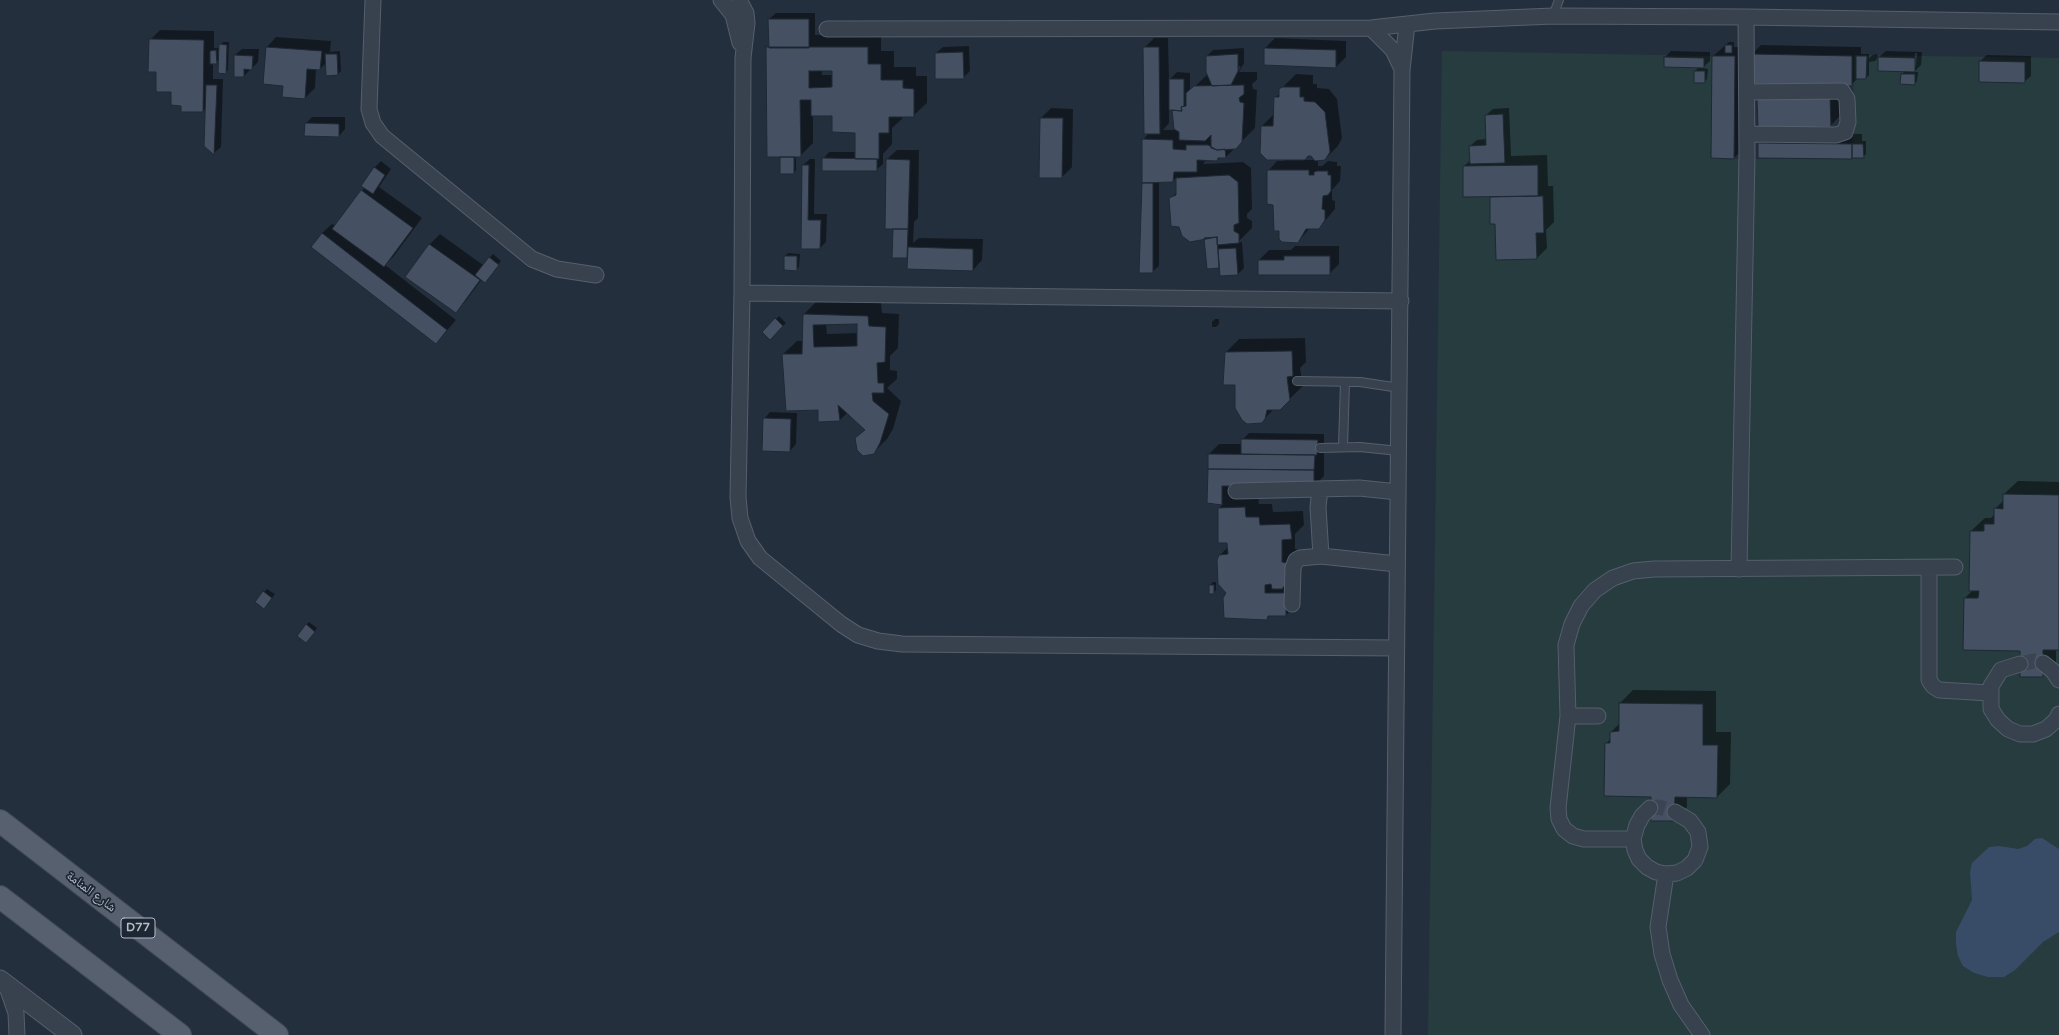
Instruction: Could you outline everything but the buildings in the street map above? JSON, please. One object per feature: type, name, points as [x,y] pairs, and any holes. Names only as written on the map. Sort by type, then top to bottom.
[{"type":"main road","name":"شارع المنامة","points":[[0,821],[277,1035]]},
{"type":"main road","points":[[0,897],[180,1035]]},
{"type":"street","points":[[373,0],[369,109],[373,124],[382,136],[532,259],[556,269],[596,275]]},
{"type":"street","points":[[722,0],[733,15],[743,58]]},
{"type":"street","points":[[739,0],[746,13],[747,22],[743,58],[742,293],[738,497],[740,518],[748,541],[760,558],[841,624],[858,635],[878,641],[902,644],[1396,648]]},
{"type":"street","points":[[827,29],[1371,28],[1442,20],[1553,16],[1746,17],[2059,22]]},
{"type":"street","points":[[1739,569],[1747,134],[1746,17]]},
{"type":"street","points":[[1393,1035],[1402,70],[1407,24]]},
{"type":"street","points":[[1371,28],[1393,50],[1402,70]]},
{"type":"street","points":[[1747,92],[1842,92],[1847,99],[1848,122],[1845,132],[1836,135],[1747,134]]},
{"type":"street","points":[[742,293],[1401,301]]},
{"type":"street","points":[[1236,491],[1359,488],[1398,492]]},
{"type":"street","points":[[1320,489],[1318,507],[1321,556]]},
{"type":"street","points":[[1292,604],[1294,564],[1300,558],[1321,556],[1397,564]]},
{"type":"street","points":[[1929,568],[1929,680],[1933,686],[1939,690],[1990,693]]},
{"type":"street","points":[[1633,839],[1584,838],[1573,836],[1564,829],[1559,819],[1558,808],[1568,716],[1566,644],[1581,606],[1596,590],[1613,578],[1633,571],[1654,569],[1955,568]]},
{"type":"street","points":[[2043,663],[2053,671],[2059,680]]},
{"type":"street","points":[[2020,664],[2001,670],[1995,677],[1990,693],[1991,709],[1998,720],[2008,729],[2020,734],[2033,734],[2046,729],[2056,720],[2059,714]]},
{"type":"street","points":[[1568,716],[1598,716]]},
{"type":"street","points":[[1650,808],[1642,816],[1637,826],[1633,839],[1634,850],[1639,859],[1647,867],[1656,872],[1666,874],[1677,873],[1687,868],[1695,860],[1700,847],[1698,832],[1690,821],[1675,812]]},
{"type":"street","points":[[1666,874],[1658,927],[1662,954],[1670,980],[1681,1005],[1702,1035]]},
{"type":"street","points":[[3,982],[16,1013],[17,1035]]},
{"type":"street","points":[[3,982],[72,1035]]},
{"type":"lane","points":[[1553,16],[1559,0]]},
{"type":"lane","points":[[1297,381],[1345,382],[1400,388]]},
{"type":"lane","points":[[1343,447],[1345,382]]},
{"type":"lane","points":[[1320,448],[1343,447],[1399,451]]},
{"type":"green space","points":[[1442,51],[1712,56],[1711,158],[1734,159],[1852,159],[1854,55],[2059,58],[2059,1035],[1428,1035]]},
{"type":"water","points":[[2042,838],[2059,849],[2059,932],[2043,942],[2015,970],[2004,977],[1988,977],[1974,973],[1963,966],[1958,956],[1956,944],[1956,932],[1972,900],[1970,872],[1972,863],[1989,847],[1999,846],[2018,849],[2027,846],[2035,839]]},
{"type":"tunnel","points":[[2020,664],[2034,661],[2043,663]]},
{"type":"tunnel","points":[[1650,808],[1659,807],[1675,812]]}]
